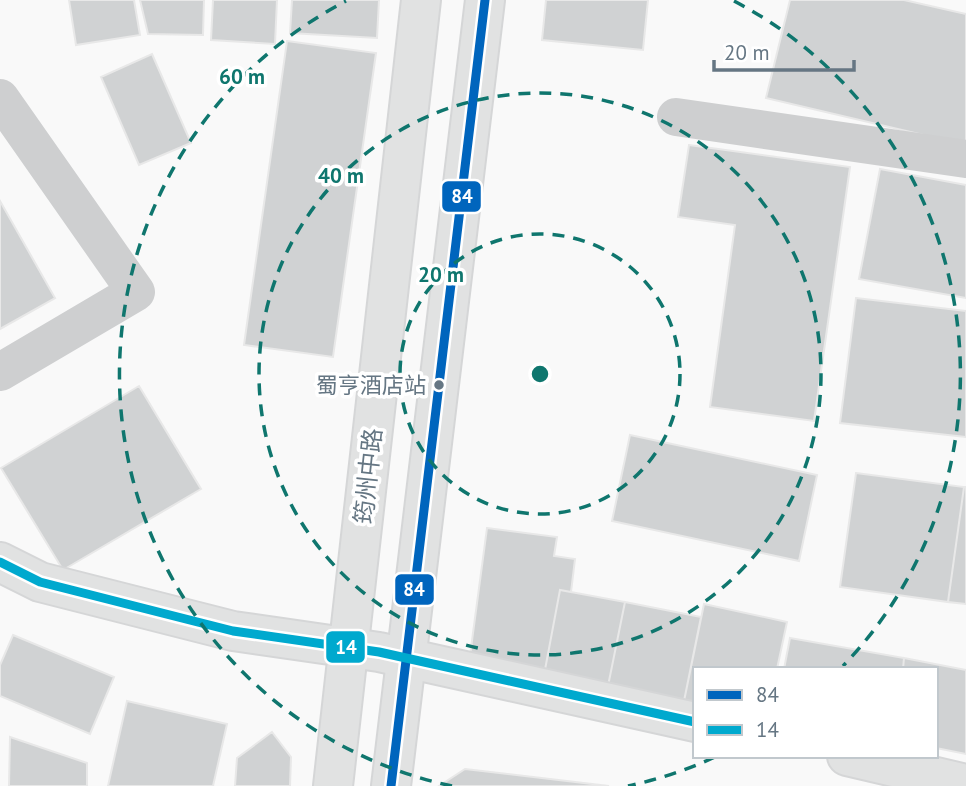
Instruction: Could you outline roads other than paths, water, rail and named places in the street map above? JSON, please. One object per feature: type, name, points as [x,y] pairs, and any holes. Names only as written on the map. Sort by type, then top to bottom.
[{"type":"main road","name":"筠州中路","points":[[334,786],[421,0]]},
{"type":"main road","points":[[391,786],[404,657],[485,0]]},
{"type":"main road","points":[[0,562],[40,582],[233,632],[404,657],[693,722]]},
{"type":"main road","points":[[856,758],[966,784]]},
{"type":"street","points":[[0,98],[136,292],[0,372]]},
{"type":"street","points":[[676,117],[966,159]]},
{"type":"place","name":"蜀亨酒店站","points":[[439,385]]}]
